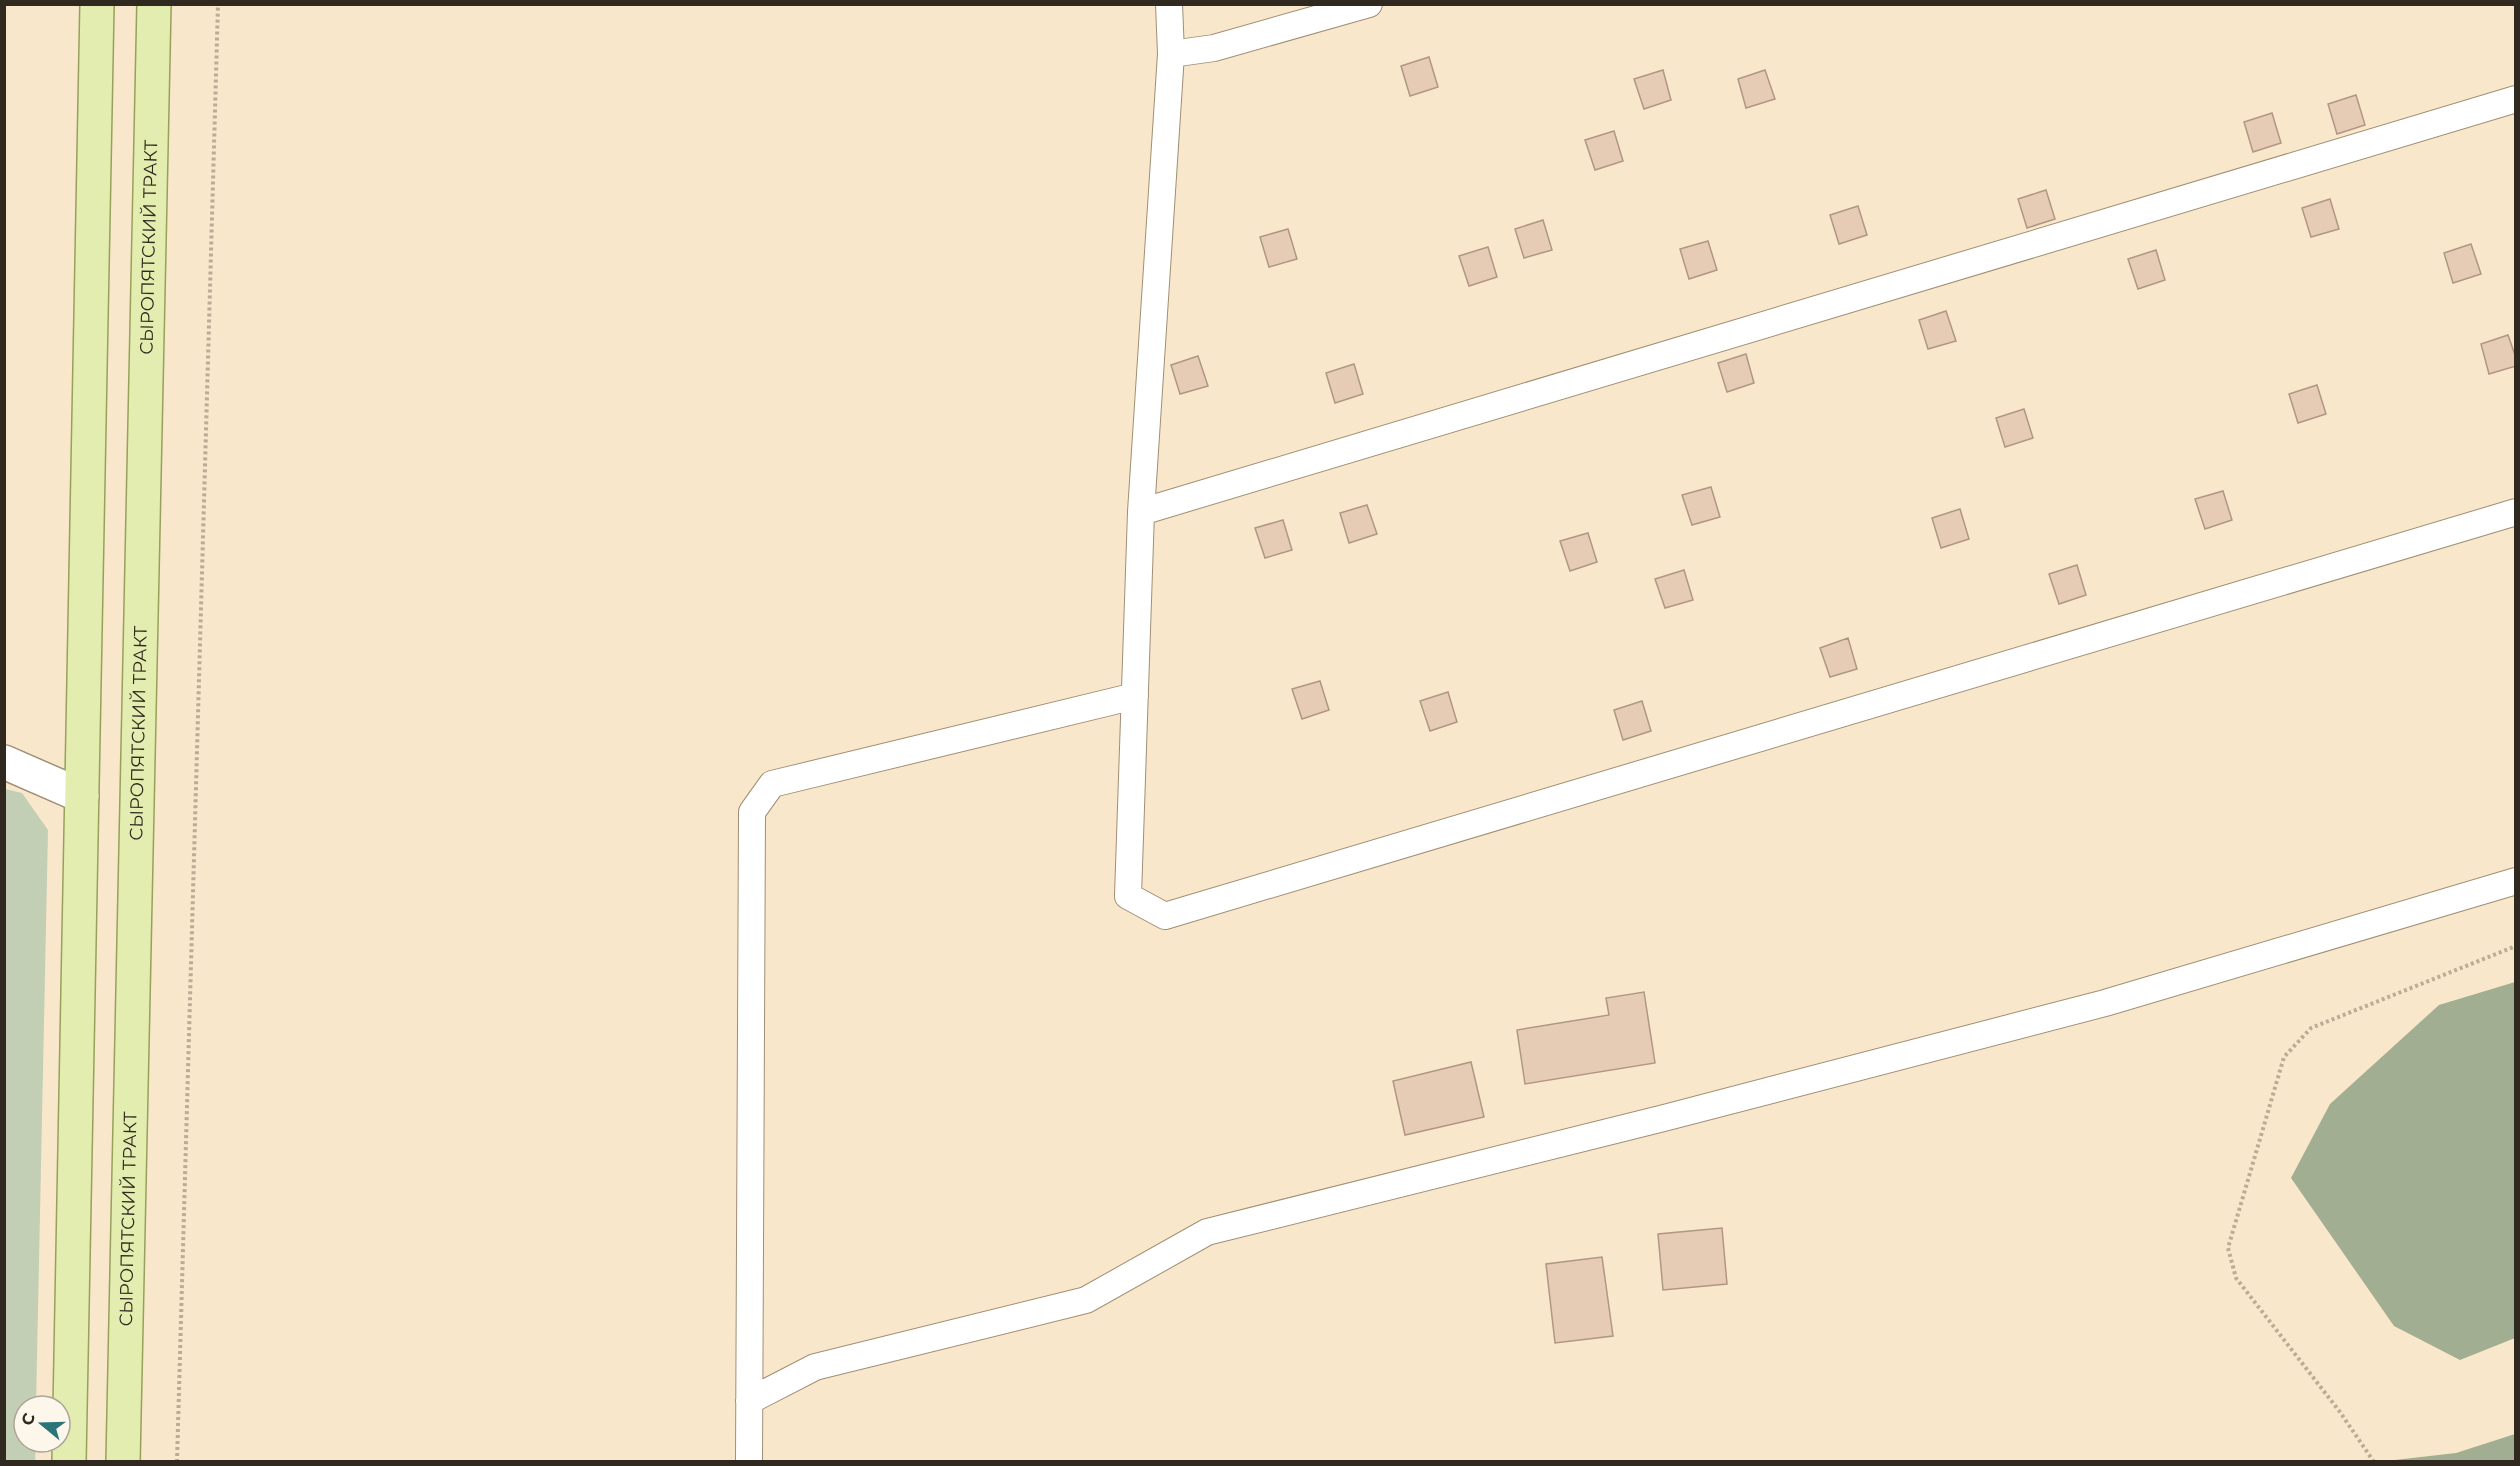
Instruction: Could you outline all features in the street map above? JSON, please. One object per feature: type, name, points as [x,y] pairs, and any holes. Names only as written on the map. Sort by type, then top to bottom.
[{"type":"main road","points":[[69,1461],[97,4]]},
{"type":"main road","name":"СЫРОПЯТСКИЙ ТРАКТ","points":[[123,1461],[154,4]]},
{"type":"street","points":[[4,762],[82,796]]},
{"type":"lane","points":[[1169,4],[1171,54],[1141,512],[1128,896],[1165,916],[2516,512]]},
{"type":"lane","points":[[1171,54],[1214,48],[1369,4]]},
{"type":"lane","points":[[1141,512],[2516,99]]},
{"type":"lane","points":[[749,1461],[752,812],[772,784],[1135,696]]},
{"type":"lane","points":[[749,1401],[815,1367],[1086,1300],[1207,1232],[1664,1118],[2105,1003],[2516,881]]},
{"type":"path","points":[[177,1461],[218,4]]},
{"type":"path","points":[[2374,1461],[2340,1412],[2236,1278],[2228,1248],[2284,1057],[2311,1028],[2516,946]]},
{"type":"green space","points":[[5,789],[22,793],[48,830],[36,1394],[12,1394],[12,1454],[35,1454],[35,1462],[4,1461]]},
{"type":"green space","points":[[2515,982],[2515,1338],[2460,1360],[2394,1326],[2291,1178],[2330,1104],[2439,1005]]},
{"type":"green space","points":[[2515,1434],[2515,1461],[2386,1461],[2456,1453]]},
{"type":"building","points":[[1429,57],[1438,87],[1410,96],[1401,66]]},
{"type":"building","points":[[1663,70],[1671,100],[1644,109],[1634,79]]},
{"type":"building","points":[[1765,70],[1775,99],[1746,108],[1738,79]]},
{"type":"building","points":[[2356,95],[2365,125],[2337,134],[2328,104]]},
{"type":"building","points":[[2272,113],[2281,143],[2253,152],[2244,122]]},
{"type":"building","points":[[1614,131],[1623,161],[1595,170],[1585,140]]},
{"type":"building","points":[[2046,190],[2055,219],[2027,228],[2018,199]]},
{"type":"building","points":[[2330,199],[2339,229],[2311,237],[2302,208]]},
{"type":"building","points":[[1858,206],[1867,235],[1839,244],[1830,215]]},
{"type":"building","points":[[1543,220],[1552,250],[1524,258],[1515,229]]},
{"type":"building","points":[[1288,229],[1297,259],[1269,267],[1260,237]]},
{"type":"building","points":[[1708,241],[1717,270],[1689,279],[1680,249]]},
{"type":"building","points":[[2471,244],[2481,274],[2453,283],[2444,253]]},
{"type":"building","points":[[1488,247],[1497,277],[1469,286],[1459,256]]},
{"type":"building","points":[[2156,250],[2165,280],[2138,289],[2128,259]]},
{"type":"building","points":[[1946,311],[1956,341],[1928,349],[1919,320]]},
{"type":"building","points":[[2508,335],[2516,358],[2516,366],[2489,374],[2481,344]]},
{"type":"building","points":[[1746,354],[1754,383],[1727,392],[1718,363]]},
{"type":"building","points":[[1198,356],[1208,386],[1180,394],[1171,365]]},
{"type":"building","points":[[1354,364],[1363,394],[1335,403],[1326,373]]},
{"type":"building","points":[[2317,385],[2326,414],[2298,423],[2289,394]]},
{"type":"building","points":[[2024,409],[2033,438],[2005,447],[1996,418]]},
{"type":"building","points":[[1711,487],[1720,517],[1692,525],[1682,495]]},
{"type":"building","points":[[2223,491],[2232,520],[2205,529],[2195,499]]},
{"type":"building","points":[[1367,505],[1377,534],[1349,543],[1340,513]]},
{"type":"building","points":[[1960,509],[1969,539],[1941,548],[1932,518]]},
{"type":"building","points":[[1283,520],[1292,550],[1265,558],[1255,528]]},
{"type":"building","points":[[1588,533],[1597,562],[1570,571],[1560,541]]},
{"type":"building","points":[[2077,565],[2086,595],[2059,604],[2049,574]]},
{"type":"building","points":[[1684,570],[1693,600],[1665,608],[1655,579]]},
{"type":"building","points":[[1848,638],[1857,669],[1830,677],[1820,648]]},
{"type":"building","points":[[1320,681],[1329,710],[1302,719],[1292,689]]},
{"type":"building","points":[[1448,692],[1457,722],[1430,731],[1420,701]]},
{"type":"building","points":[[1642,701],[1651,731],[1623,740],[1614,710]]},
{"type":"building","points":[[1644,992],[1655,1063],[1525,1084],[1517,1030],[1609,1015],[1606,998]]},
{"type":"building","points":[[1471,1062],[1484,1117],[1405,1135],[1393,1081]]},
{"type":"building","points":[[1722,1228],[1727,1284],[1663,1290],[1658,1234]]},
{"type":"building","points":[[1602,1257],[1613,1336],[1555,1343],[1546,1264]]}]
